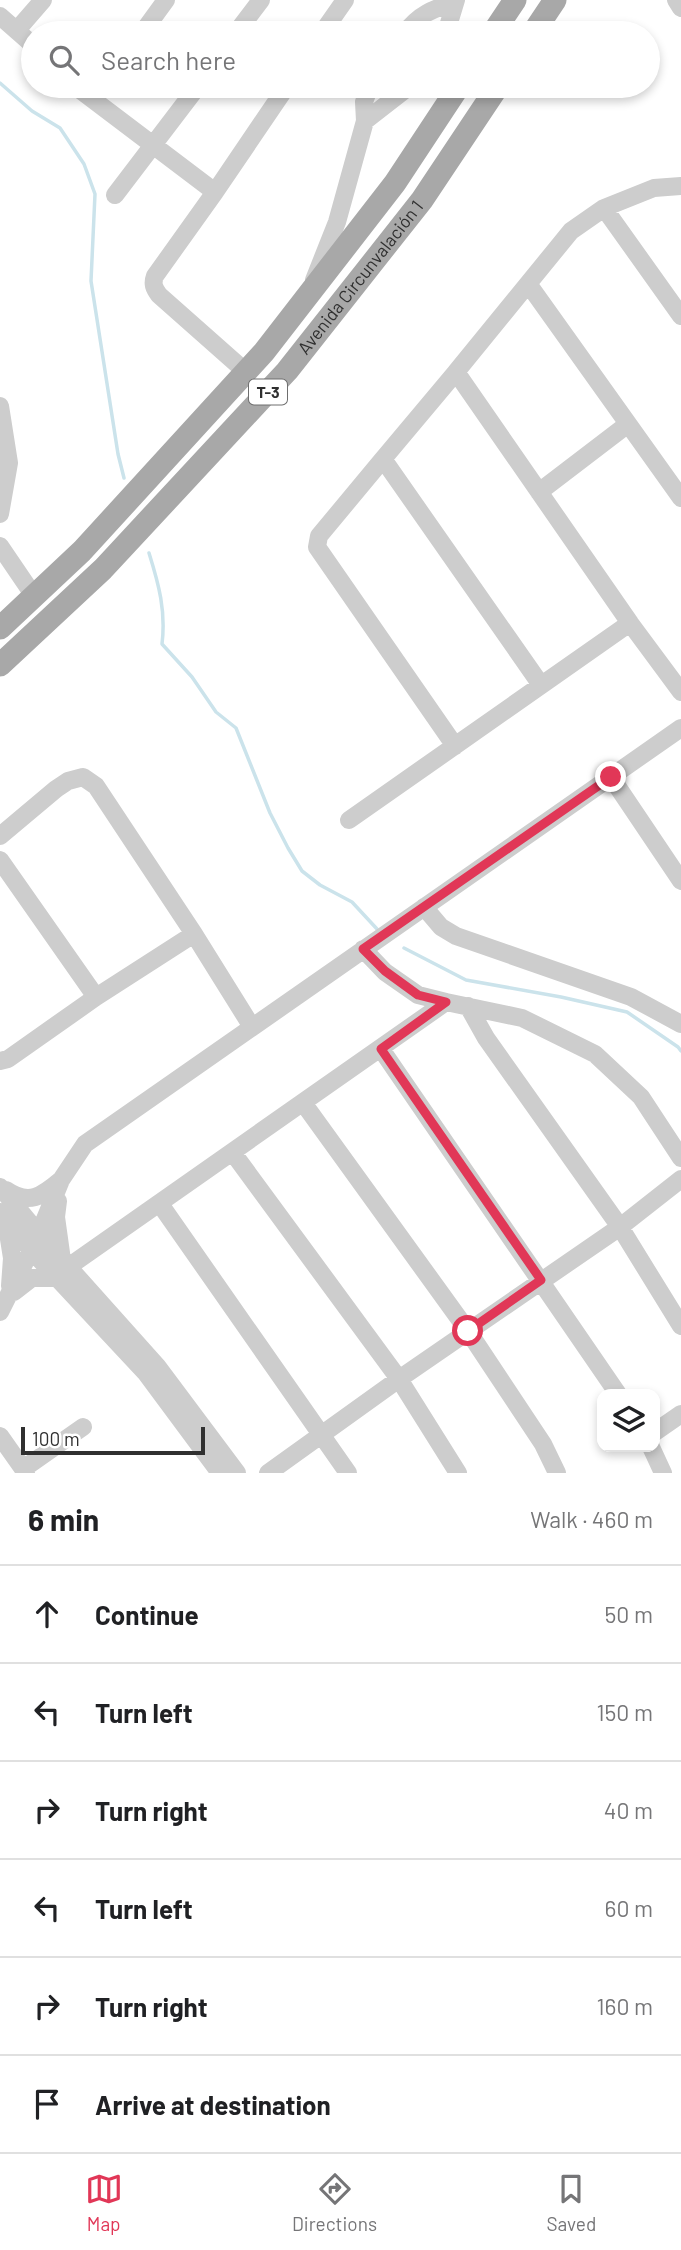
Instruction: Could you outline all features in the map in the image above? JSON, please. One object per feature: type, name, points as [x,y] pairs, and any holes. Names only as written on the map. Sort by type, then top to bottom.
[{"type":"main road","points":[[501,21],[515,0]]},
{"type":"main road","points":[[541,21],[555,0]]},
{"type":"main road","name":"Avenida Circunvalación 1","points":[[0,628],[82,551],[264,352],[395,183],[451,98]]},
{"type":"main road","name":"Avenida Circunvalación 1","points":[[0,665],[103,569],[287,371],[422,200],[490,98]]},
{"type":"street","points":[[25,21],[43,0]]},
{"type":"street","points":[[151,21],[166,0]]},
{"type":"street","points":[[245,21],[261,0]]},
{"type":"street","points":[[331,21],[345,0]]},
{"type":"street","points":[[676,0],[681,8]]},
{"type":"street","points":[[414,21],[430,10],[456,1]]},
{"type":"street","points":[[450,21],[456,1]]},
{"type":"street","points":[[0,16],[21,34]]},
{"type":"street","points":[[17,30],[21,25]]},
{"type":"street","points":[[104,98],[154,145],[215,192]]},
{"type":"street","points":[[115,195],[189,98]]},
{"type":"street","points":[[246,372],[159,295],[153,282],[279,98]]},
{"type":"street","points":[[308,296],[337,222],[365,121],[366,98]]},
{"type":"street","points":[[365,121],[395,98]]},
{"type":"street","points":[[455,746],[317,547],[320,536],[571,231],[604,208],[654,188],[681,186]]},
{"type":"street","points":[[604,208],[681,316]]},
{"type":"street","points":[[529,285],[681,498]]},
{"type":"street","points":[[456,372],[681,692]]},
{"type":"street","points":[[0,406],[9,463],[0,514]]},
{"type":"street","points":[[539,492],[628,424]]},
{"type":"street","points":[[383,459],[541,685]]},
{"type":"street","points":[[4,558],[34,596]]},
{"type":"street","points":[[349,820],[630,622]]},
{"type":"street","points":[[4,1304],[35,1242],[61,1180],[85,1144],[681,728]]},
{"type":"street","points":[[0,836],[68,781],[83,777],[96,786],[252,1027]]},
{"type":"street","points":[[611,777],[681,881]]},
{"type":"street","points":[[0,860],[96,997]]},
{"type":"street","points":[[424,907],[441,927],[456,936],[631,996],[681,1024]]},
{"type":"street","points":[[0,1060],[8,1059],[96,997],[194,934]]},
{"type":"street","points":[[363,949],[385,971],[418,995],[522,1018],[595,1054],[641,1097],[681,1158]]},
{"type":"street","points":[[4,1304],[32,1278],[63,1268],[160,1204],[446,1002]]},
{"type":"street","points":[[468,1006],[486,1038],[621,1227],[681,1326]]},
{"type":"street","points":[[381,1049],[615,1389]]},
{"type":"street","points":[[304,1104],[468,1331],[543,1444],[557,1473]]},
{"type":"street","points":[[233,1153],[398,1379],[458,1473]]},
{"type":"street","points":[[268,1473],[398,1379],[621,1227],[681,1179]]},
{"type":"street","points":[[0,1187],[23,1199],[42,1194],[61,1180]]},
{"type":"street","points":[[61,1180],[56,1217],[63,1268]]},
{"type":"street","points":[[0,1187],[35,1242]]},
{"type":"street","points":[[160,1204],[348,1473]]},
{"type":"street","points":[[3,1215],[63,1268],[220,1473]]},
{"type":"street","points":[[3,1215],[12,1258],[4,1304]]},
{"type":"street","points":[[80,1290],[157,1366],[237,1473]]},
{"type":"street","points":[[660,1429],[681,1414]]},
{"type":"street","points":[[0,1436],[24,1471],[83,1427]]},
{"type":"street","points":[[653,1452],[663,1473]]},
{"type":"waterway","points":[[0,83],[32,111],[60,128],[84,164],[95,194],[91,281],[124,478]]},
{"type":"waterway","points":[[149,553],[161,598],[162,644],[192,677],[216,712],[236,728],[270,813],[302,871],[320,885],[352,902],[377,929]]},
{"type":"waterway","points":[[404,948],[466,980],[627,1012],[681,1051]]},
{"type":"route","points":[[468,1331],[541,1280],[381,1049],[446,1002],[418,995],[385,971],[363,949],[611,777]]}]
